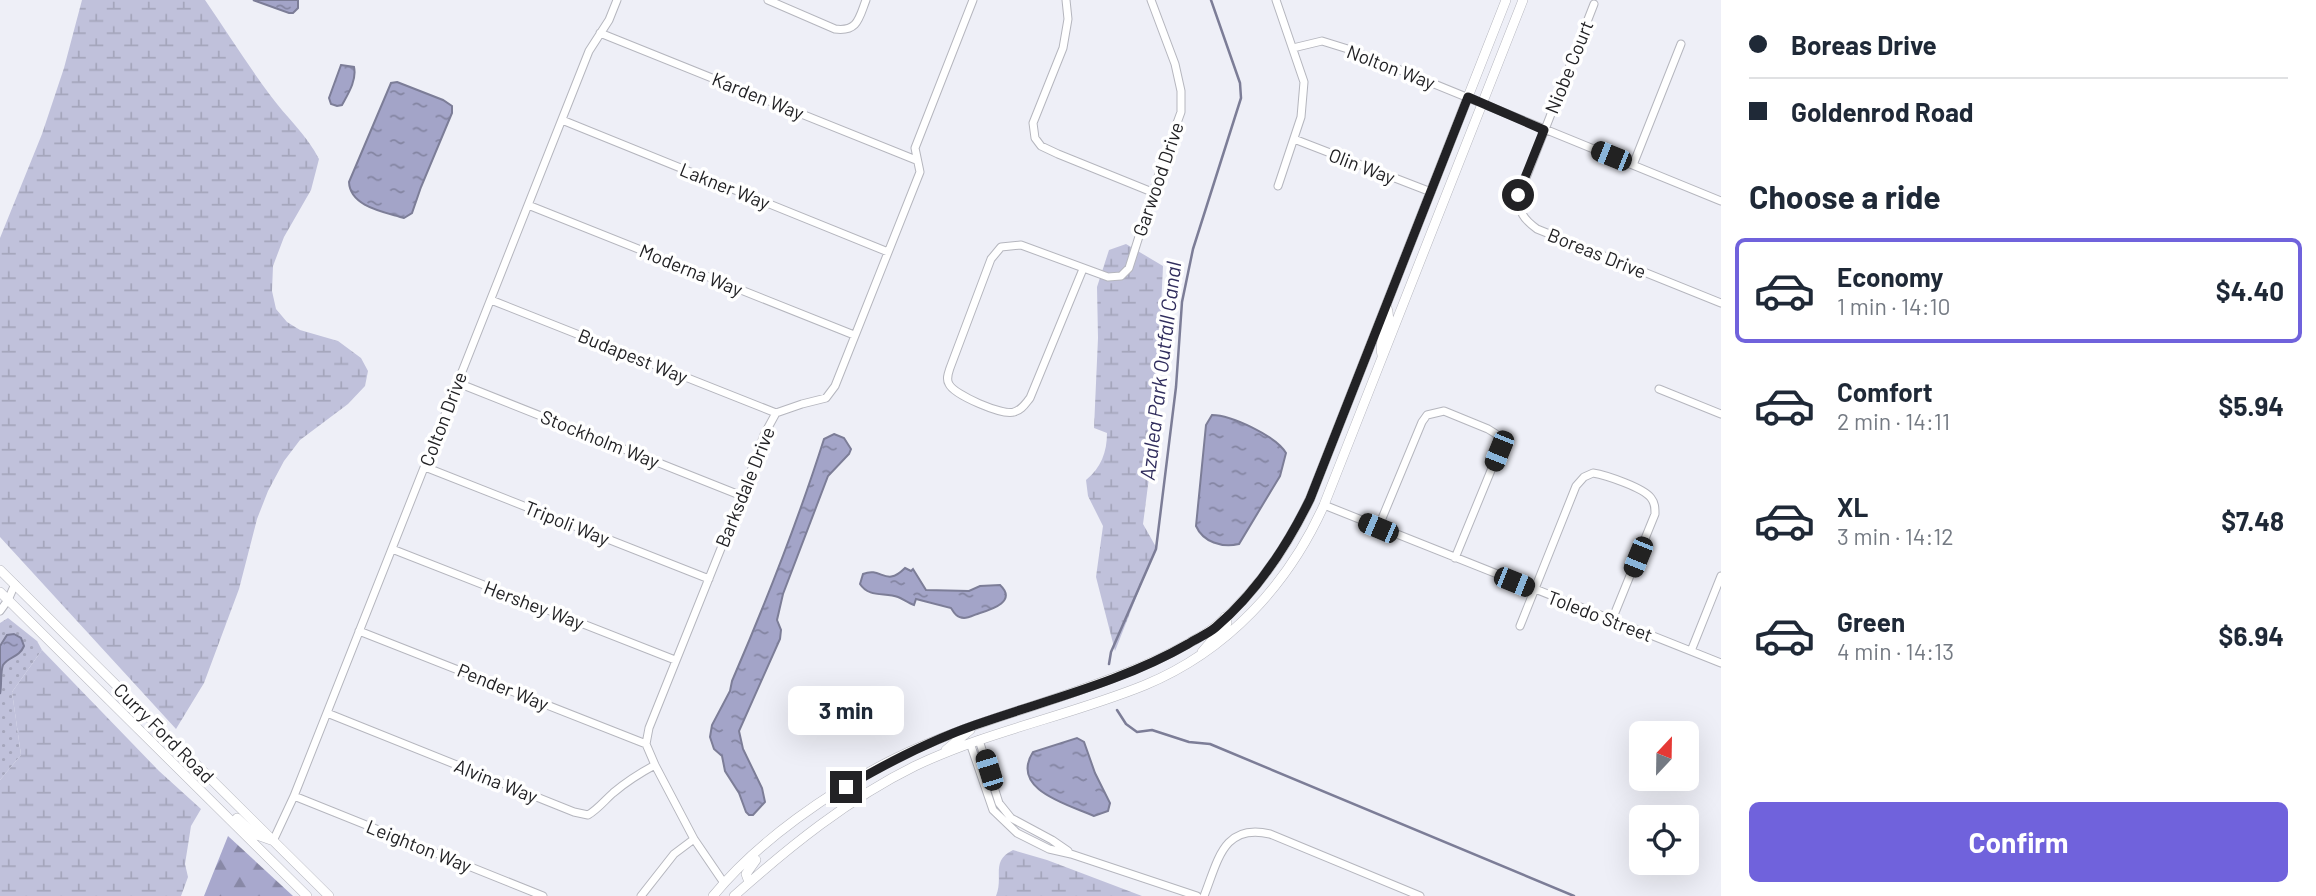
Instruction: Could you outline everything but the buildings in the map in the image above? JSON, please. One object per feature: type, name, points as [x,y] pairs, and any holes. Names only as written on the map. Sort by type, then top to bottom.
[{"type":"main road","points":[[713,896],[769,841],[825,801],[894,759],[975,725],[1135,671],[1215,628],[1253,589],[1284,548],[1299,520],[1387,305],[1506,0]]},
{"type":"main road","points":[[734,896],[813,830],[877,787],[975,741],[1145,685],[1222,641],[1267,596],[1301,550],[1324,505],[1523,0]]},
{"type":"main road","points":[[1382,357],[1380,347],[1390,321],[1387,305]]},
{"type":"main road","name":"Curry Ford Road","points":[[1,573],[329,896]]},
{"type":"main road","name":"Curry Ford Road","points":[[0,592],[307,896]]},
{"type":"main road","points":[[1199,656],[1227,623],[1225,617]]},
{"type":"main road","points":[[975,741],[981,729],[1000,722],[1007,715]]},
{"type":"main road","points":[[939,756],[975,725]]},
{"type":"main road","points":[[136,726],[152,734],[254,834],[273,841]]},
{"type":"main road","points":[[749,882],[746,874],[769,841]]},
{"type":"main road","points":[[269,859],[281,857],[321,896]]},
{"type":"main road","points":[[724,883],[724,896]]},
{"type":"street","name":"Colton Drive","points":[[273,841],[295,796],[589,51],[609,20],[617,0]]},
{"type":"street","points":[[768,0],[835,29],[846,30],[857,23],[866,0]]},
{"type":"street","name":"Barksdale Drive","points":[[646,744],[649,728],[764,435],[776,413],[826,398],[835,386],[920,172],[915,148],[973,0]]},
{"type":"street","points":[[1066,0],[1068,19],[1063,48],[1033,123],[1035,138],[1041,146],[1058,154],[1152,192]]},
{"type":"street","name":"Garwood Drive","points":[[1083,269],[1030,398],[1023,408],[1012,413],[1002,412],[959,394],[949,386],[947,377],[950,368],[991,260],[1001,247],[1021,245],[1108,277],[1121,276],[1129,268],[1152,192],[1181,112],[1181,91],[1175,64],[1151,0]]},
{"type":"street","points":[[1276,0],[1304,82],[1301,117],[1278,186]]},
{"type":"street","name":"Niobe Court","points":[[1544,130],[1594,4]]},
{"type":"street","name":"Karden Way","points":[[600,33],[916,160]]},
{"type":"street","name":"Nolton Way","points":[[1293,48],[1322,41],[1351,50],[1721,200]]},
{"type":"street","points":[[1633,165],[1681,44]]},
{"type":"street","name":"Lakner Way","points":[[562,120],[888,251]]},
{"type":"street","name":"Boreas Drive","points":[[1544,130],[1518,195],[1519,211],[1526,221],[1536,229],[1721,303]]},
{"type":"street","name":"Olin Way","points":[[1294,139],[1431,192]]},
{"type":"street","name":"Moderna Way","points":[[528,205],[855,335]]},
{"type":"street","name":"Budapest Way","points":[[491,299],[776,413]]},
{"type":"street","name":"Stockholm Way","points":[[458,383],[742,496]]},
{"type":"street","points":[[1659,389],[1721,414]]},
{"type":"street","points":[[1378,528],[1422,422],[1427,415],[1444,411],[1496,434],[1499,441],[1499,451],[1455,558]]},
{"type":"street","name":"Tripoli Way","points":[[425,467],[709,579]]},
{"type":"street","points":[[1520,626],[1576,486],[1584,477],[1593,473],[1643,491],[1651,497],[1656,506],[1612,620]]},
{"type":"street","name":"Toledo Street","points":[[1324,505],[1721,663]]},
{"type":"street","name":"Hershey Way","points":[[392,549],[676,660]]},
{"type":"street","points":[[1691,651],[1721,576]]},
{"type":"street","points":[[0,611],[15,584]]},
{"type":"street","name":"Pender Way","points":[[359,631],[646,744]]},
{"type":"street","name":"Alvina Way","points":[[327,713],[574,812],[588,815],[600,808],[634,776],[655,765]]},
{"type":"street","points":[[975,741],[993,810],[1017,833],[1049,849],[1197,896]]},
{"type":"street","points":[[646,744],[694,839],[724,883]]},
{"type":"street","name":"Leighton Way","points":[[295,796],[542,896]]},
{"type":"street","points":[[1204,896],[1227,843],[1239,833],[1254,831],[1270,834],[1420,896]]},
{"type":"street","points":[[641,896],[674,854],[694,839]]},
{"type":"green space","points":[[82,0],[205,0],[276,103],[309,142],[319,159],[311,190],[284,237],[273,266],[272,291],[276,309],[287,322],[300,330],[338,341],[361,358],[368,371],[365,386],[348,404],[300,440],[284,461],[257,519],[239,589],[204,683],[176,729],[0,537],[0,238],[42,134],[64,68]]},
{"type":"green space","points":[[1126,244],[1163,266],[1155,431],[1143,524],[1156,547],[1115,651],[1096,577],[1103,526],[1088,496],[1086,480],[1099,465],[1107,440],[1107,433],[1094,428],[1097,287],[1109,250]]},
{"type":"green space","points":[[8,618],[37,641],[42,650],[12,692],[21,755],[0,780],[0,623]]},
{"type":"green space","points":[[42,650],[159,771],[201,809],[191,826],[185,864],[188,877],[181,896],[0,896],[0,780],[21,755],[12,692]]},
{"type":"green space","points":[[228,836],[293,896],[204,896]]},
{"type":"green space","points":[[1013,850],[1142,896],[996,896],[1000,864],[1006,854]]},
{"type":"water","points":[[253,0],[298,0],[298,8],[289,13]]},
{"type":"water","points":[[341,65],[354,67],[354,77],[342,105],[337,106],[331,104],[329,98]]},
{"type":"water","points":[[397,82],[452,106],[452,113],[412,213],[404,218],[362,203],[355,197],[349,182],[391,83]]},
{"type":"water","points":[[1212,415],[1252,428],[1273,440],[1286,453],[1280,476],[1239,544],[1226,545],[1208,540],[1196,526],[1206,425]]},
{"type":"water","points":[[834,434],[844,438],[851,449],[828,476],[783,594],[777,620],[781,630],[780,639],[739,731],[743,749],[762,788],[765,802],[753,815],[749,815],[725,771],[722,756],[714,749],[710,737],[712,725],[730,691],[824,439]]},
{"type":"water","points":[[905,568],[911,571],[913,569],[926,590],[969,591],[980,586],[1000,585],[1005,591],[1005,600],[997,607],[964,618],[951,608],[916,599],[914,605],[898,597],[873,593],[860,584],[863,574],[875,572],[888,577]]},
{"type":"water","points":[[14,634],[21,638],[24,646],[3,665],[0,694],[0,646],[7,635]]},
{"type":"water","points":[[1077,738],[1084,742],[1110,803],[1108,811],[1094,816],[1046,794],[1035,786],[1029,776],[1028,765],[1033,752]]},
{"type":"waterway","name":"Azalea Park Outfall Canal","points":[[1109,664],[1111,652],[1156,549],[1176,387],[1182,302],[1193,249],[1241,98],[1240,83],[1211,0]]},
{"type":"waterway","name":"Azalea Park Outfall Canal","points":[[1117,710],[1126,724],[1137,732],[1152,730],[1189,742],[1210,744],[1574,896]]},
{"type":"route","points":[[846,787],[894,759],[963,730],[1135,671],[1215,628],[1253,589],[1284,548],[1310,499],[1468,97],[1544,130],[1518,195]]}]
